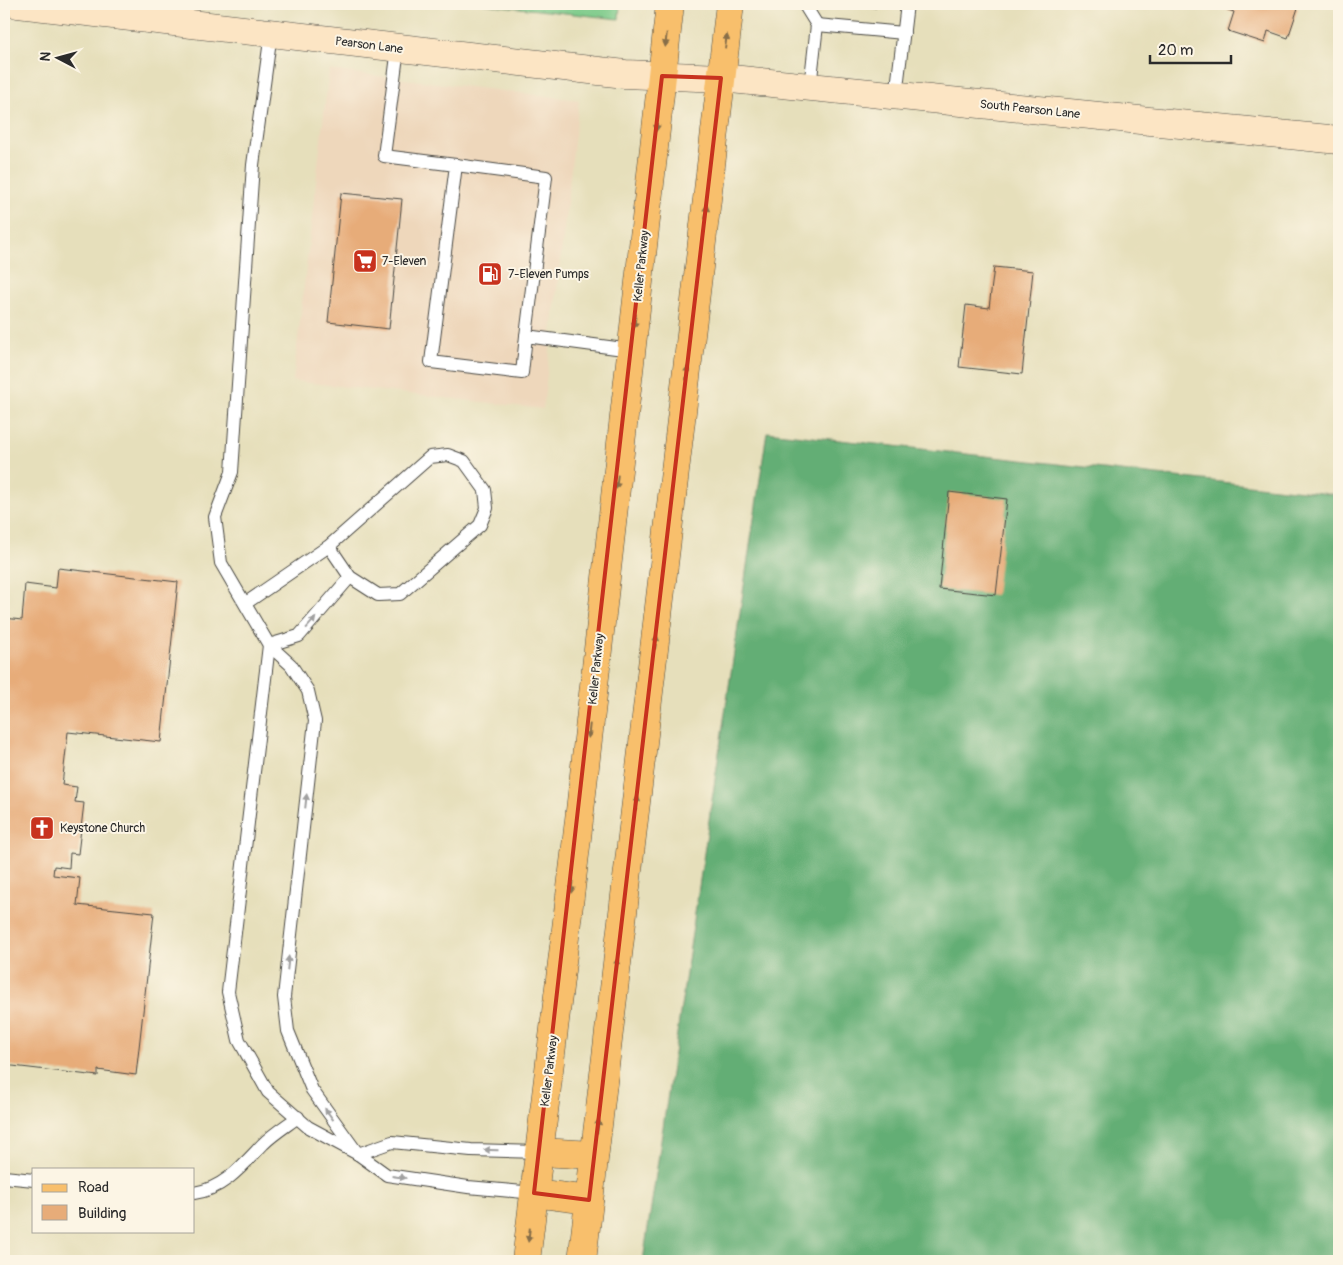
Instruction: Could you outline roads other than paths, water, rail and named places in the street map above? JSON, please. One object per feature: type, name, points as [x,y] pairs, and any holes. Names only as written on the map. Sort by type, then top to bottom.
[{"type":"main road","name":"Keller Parkway","points":[[526,1261],[540,1152],[670,4]]},
{"type":"main road","points":[[582,1261],[730,4]]},
{"type":"main road","points":[[540,1152],[594,1155]]},
{"type":"main road","points":[[534,1193],[588,1200]]},
{"type":"street","name":"Pearson Lane","points":[[18,4],[625,74],[722,78]]},
{"type":"street","name":"South Pearson Lane","points":[[722,78],[1339,140]]},
{"type":"lane","points":[[804,4],[817,25],[810,87]]},
{"type":"lane","points":[[896,96],[907,4]]},
{"type":"lane","points":[[817,25],[904,33]]},
{"type":"lane","points":[[271,33],[253,165],[232,472],[215,517],[222,563],[269,645],[292,665],[308,691],[315,720],[284,997],[288,1031],[312,1090],[358,1154]]},
{"type":"lane","points":[[398,48],[384,156],[546,176],[522,373],[431,362],[456,165]]},
{"type":"lane","points":[[526,336],[631,350]]},
{"type":"lane","points":[[246,602],[329,546],[430,457],[448,455],[464,460],[485,490],[487,508],[480,524],[400,594],[378,594],[350,577],[329,546]]},
{"type":"lane","points":[[269,645],[299,636],[350,577]]},
{"type":"lane","points":[[269,645],[228,992],[239,1040],[268,1092],[298,1118],[325,1137],[358,1154],[387,1175],[468,1187],[534,1193]]},
{"type":"lane","points":[[195,1193],[208,1191],[242,1168],[264,1143],[298,1118]]},
{"type":"lane","points":[[358,1154],[392,1142],[471,1150],[540,1152]]},
{"type":"lane","points":[[4,1177],[32,1180]]},
{"type":"place","name":"7-Eleven","points":[[365,261]]},
{"type":"place","name":"7-Eleven Pumps","points":[[490,274]]},
{"type":"place","name":"Keystone Church","points":[[42,828]]}]
